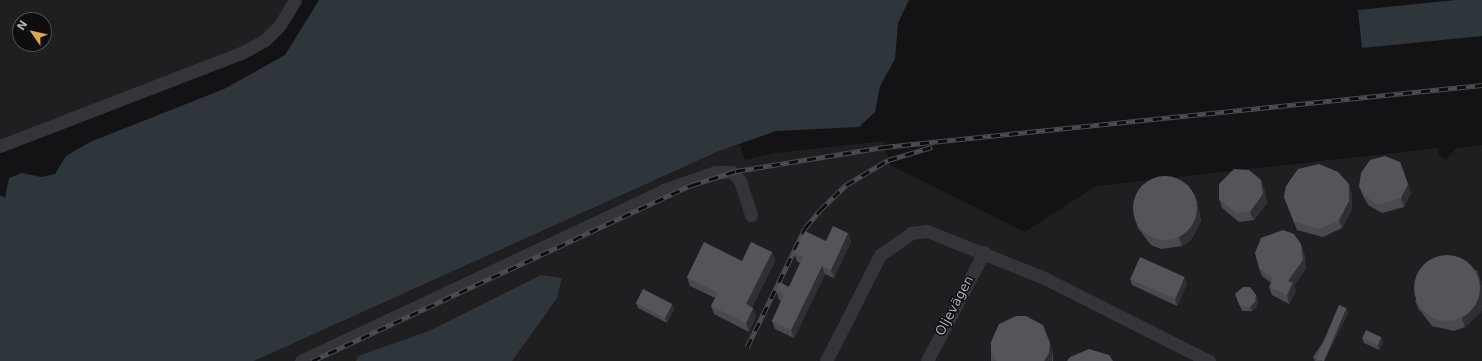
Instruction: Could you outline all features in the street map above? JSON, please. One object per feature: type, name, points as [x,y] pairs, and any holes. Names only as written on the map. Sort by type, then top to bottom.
[{"type":"street","points":[[0,146],[241,54],[275,30],[295,0]]},
{"type":"street","points":[[301,361],[664,190],[715,172],[732,172],[740,181],[752,215]]},
{"type":"street","points":[[826,361],[880,255],[899,240],[927,231],[984,252],[1042,277],[1209,361]]},
{"type":"street","name":"Oljevägen","points":[[927,361],[984,252]]},
{"type":"shaded area","points":[[0,0],[295,0],[265,40],[0,146]]},
{"type":"shaded area","points":[[319,0],[909,0],[898,23],[895,59],[880,86],[875,112],[859,127],[776,131],[717,152],[254,361],[0,361],[0,195],[5,198],[9,178],[22,173],[41,177],[55,174],[66,156],[90,142],[224,89],[285,55]]},
{"type":"shaded area","points":[[1456,0],[1482,0],[1482,36],[1362,48],[1358,10]]},
{"type":"shaded area","points":[[884,141],[890,165],[1025,232],[1096,186],[1439,148],[1438,153],[1445,160],[1457,148],[1482,145],[1482,361],[254,361],[717,152],[740,145],[745,160],[775,153]]},
{"type":"shaded area","points":[[541,275],[562,278],[557,298],[512,361],[356,361],[358,356],[429,331]]},
{"type":"building","points":[[1385,156],[1400,162],[1408,184],[1401,198],[1378,205],[1365,196],[1359,186],[1361,173],[1370,160]]},
{"type":"building","points":[[1319,164],[1338,172],[1349,184],[1349,201],[1339,220],[1320,229],[1294,222],[1284,197],[1286,186],[1298,169]]},
{"type":"building","points":[[1234,169],[1249,170],[1261,180],[1263,194],[1250,212],[1236,213],[1219,199],[1219,184]]},
{"type":"building","points":[[1165,176],[1183,182],[1191,190],[1197,208],[1191,226],[1183,234],[1165,240],[1147,234],[1139,226],[1133,208],[1139,190],[1147,182]]},
{"type":"building","points":[[833,226],[848,233],[831,270],[822,266],[791,330],[772,321],[784,295],[776,291],[780,282],[789,287],[803,257],[794,253],[805,231],[826,241]]},
{"type":"building","points":[[1283,230],[1294,234],[1301,244],[1303,260],[1288,281],[1293,283],[1287,295],[1269,287],[1273,279],[1259,268],[1255,253],[1261,238]]},
{"type":"building","points":[[704,242],[742,261],[751,242],[772,252],[746,304],[753,308],[746,323],[711,306],[718,293],[687,277]]},
{"type":"building","points":[[1440,255],[1454,255],[1466,260],[1475,269],[1480,281],[1478,301],[1471,312],[1454,321],[1440,321],[1428,316],[1419,307],[1414,295],[1414,281],[1419,269],[1428,260]]},
{"type":"building","points":[[1140,257],[1185,277],[1175,299],[1130,279]]},
{"type":"building","points":[[1243,287],[1250,287],[1256,295],[1255,302],[1250,307],[1240,306],[1235,294]]},
{"type":"building","points":[[643,289],[672,304],[665,318],[636,303]]},
{"type":"building","points":[[1339,305],[1346,308],[1324,361],[1316,358]]},
{"type":"building","points":[[1016,316],[1026,316],[1043,325],[1050,343],[1049,353],[1044,361],[997,361],[991,352],[991,342],[999,324]]},
{"type":"building","points":[[1366,330],[1381,337],[1378,345],[1362,338]]},
{"type":"building","points":[[1089,349],[1109,355],[1113,361],[1067,361],[1070,357]]},
{"type":"railway","points":[[312,361],[692,185],[736,171],[884,147],[1482,85]]},
{"type":"railway","points":[[747,347],[805,228],[820,210],[846,185],[888,160],[932,147]]}]
